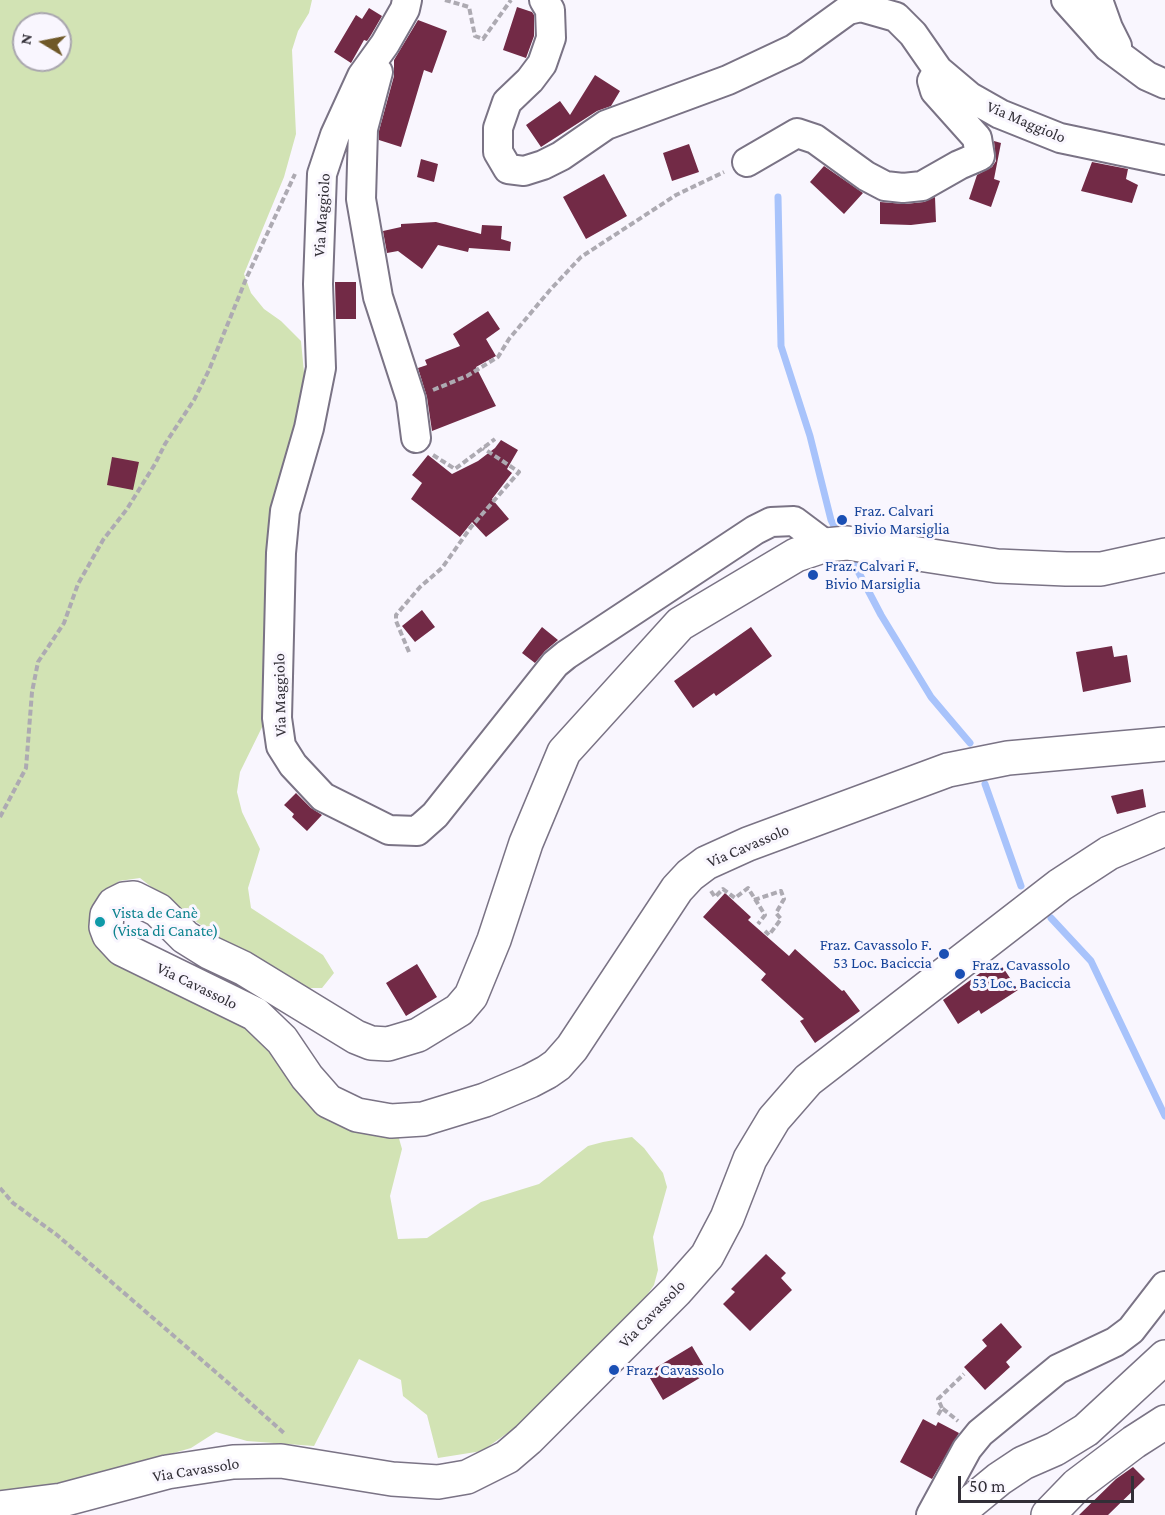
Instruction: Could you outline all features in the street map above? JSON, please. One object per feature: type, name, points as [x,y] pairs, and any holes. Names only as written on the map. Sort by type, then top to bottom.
[{"type":"main road","points":[[834,544],[998,566],[1066,569],[1101,569],[1165,555]]},
{"type":"main road","name":"Via Cavassolo","points":[[834,544],[796,555],[680,624],[564,752],[526,843],[494,940],[471,996],[459,1010],[418,1035],[388,1044],[371,1043],[356,1037],[243,968],[209,952],[185,937],[158,910],[134,898],[124,899],[114,904],[107,915],[106,927],[109,935],[122,949],[255,1014],[282,1040],[307,1077],[328,1101],[357,1115],[392,1121],[423,1119],[485,1100],[548,1072],[557,1065],[572,1048],[677,889],[690,874],[706,863],[748,844],[948,770],[1008,758],[1165,744]]},
{"type":"main road","name":"Via Cavassolo","points":[[0,1508],[62,1500],[167,1472],[232,1462],[281,1461],[392,1479],[438,1482],[467,1477],[507,1457],[676,1291],[706,1256],[727,1218],[750,1160],[774,1119],[808,1080],[1060,885],[1108,853],[1165,829]]},
{"type":"main road","points":[[959,1515],[990,1485],[1023,1463],[1055,1449],[1086,1430],[1165,1357]]},
{"type":"main road","points":[[1048,1515],[1077,1485],[1165,1422]]},
{"type":"street","name":"Via Maggiolo","points":[[407,0],[405,9],[385,44],[362,76],[335,135],[322,174],[318,284],[321,368],[309,428],[285,510],[281,554],[277,718],[281,746],[293,765],[323,797],[389,830],[417,831],[435,815],[555,664],[566,655],[755,530],[771,522],[794,521],[834,544]]},
{"type":"street","name":"Via Maggiolo","points":[[544,0],[550,10],[551,38],[542,64],[507,102],[498,128],[498,152],[508,169],[524,171],[543,165],[561,156],[606,125],[728,80],[785,54],[848,10],[861,7],[896,17],[913,34],[938,70],[970,97],[990,108],[1060,138],[1165,160]]},
{"type":"street","points":[[1066,0],[1108,47],[1147,76],[1165,84]]},
{"type":"street","points":[[1098,0],[1108,28],[1125,61]]},
{"type":"street","points":[[385,44],[363,129],[361,199],[378,297],[411,399],[416,438]]},
{"type":"street","points":[[747,162],[797,134],[815,139],[866,176],[885,186],[903,188],[922,186],[980,156],[977,138],[935,91],[932,81],[938,70]]},
{"type":"street","points":[[931,1515],[967,1449],[980,1432],[1058,1369],[1115,1342],[1131,1330],[1165,1286]]},
{"type":"path","points":[[445,0],[469,7],[475,36],[483,39],[512,0]]},
{"type":"path","points":[[411,399],[467,375],[498,357],[509,339],[549,290],[581,257],[676,195],[747,162]]},
{"type":"path","points":[[0,817],[26,768],[32,692],[38,662],[64,623],[78,584],[103,540],[127,510],[210,370],[246,279],[297,171]]},
{"type":"path","points":[[416,438],[428,452],[455,469],[495,439]]},
{"type":"path","points":[[409,652],[396,621],[396,615],[420,587],[442,568],[471,527],[519,472],[483,448]]},
{"type":"path","points":[[710,891],[716,897],[723,889],[735,898],[748,888],[765,915],[758,924]]},
{"type":"path","points":[[754,900],[781,891],[784,899],[776,913],[781,919],[769,935],[765,931]]},
{"type":"path","points":[[0,1188],[13,1203],[57,1235],[279,1428],[310,1467]]},
{"type":"path","points":[[942,1408],[938,1399],[964,1374]]},
{"type":"green space","points":[[0,0],[312,0],[309,13],[298,31],[292,50],[296,134],[284,177],[244,274],[251,293],[264,309],[281,321],[301,341],[305,383],[268,715],[240,772],[237,792],[242,812],[260,849],[248,888],[251,908],[323,955],[334,973],[322,988],[301,988],[282,979],[192,919],[140,878],[119,881],[104,894],[92,913],[89,928],[96,943],[247,1027],[398,1135],[402,1149],[390,1196],[398,1239],[427,1238],[481,1202],[539,1184],[588,1146],[632,1137],[644,1148],[663,1173],[667,1187],[653,1237],[658,1270],[654,1285],[645,1298],[540,1410],[482,1451],[438,1458],[427,1415],[403,1396],[401,1380],[359,1359],[314,1446],[247,1441],[216,1432],[191,1448],[60,1486],[0,1497]]},
{"type":"building","points":[[517,7],[532,12],[534,15],[534,36],[526,58],[503,50]]},
{"type":"building","points":[[369,8],[382,16],[367,41],[364,40],[351,63],[334,52],[356,15],[362,19]]},
{"type":"building","points":[[418,20],[447,31],[432,73],[424,70],[401,147],[379,140],[379,131],[394,76],[394,60]]},
{"type":"building","points":[[595,75],[620,91],[611,106],[597,111],[541,147],[526,125],[560,101],[570,115]]},
{"type":"building","points":[[994,141],[1001,143],[994,179],[1000,181],[991,207],[969,199],[977,175],[992,167],[996,161]]},
{"type":"building","points":[[689,144],[699,172],[672,181],[663,153]]},
{"type":"building","points":[[421,159],[438,164],[434,182],[417,177]]},
{"type":"building","points":[[1092,162],[1128,169],[1126,179],[1138,185],[1132,203],[1081,191]]},
{"type":"building","points":[[824,166],[863,193],[844,214],[810,182]]},
{"type":"building","points":[[604,174],[627,216],[586,239],[563,197]]},
{"type":"building","points":[[935,197],[936,222],[911,225],[880,224],[880,202],[905,204],[924,202]]},
{"type":"building","points":[[436,222],[481,234],[482,225],[502,226],[501,239],[511,242],[510,251],[469,248],[468,252],[438,245],[422,269],[398,251],[387,253],[383,231],[401,227],[401,224]]},
{"type":"building","points":[[335,282],[356,282],[356,319],[336,319]]},
{"type":"building","points":[[488,311],[500,329],[486,339],[496,356],[476,367],[496,406],[432,431],[427,397],[418,368],[427,365],[425,360],[460,346],[453,334]]},
{"type":"building","points":[[501,440],[518,450],[507,469],[512,473],[492,499],[509,519],[486,537],[472,522],[460,537],[411,499],[422,483],[412,475],[428,455],[452,474],[478,461],[495,448]]},
{"type":"building","points":[[112,457],[139,462],[133,490],[107,485]]},
{"type":"building","points":[[422,610],[435,627],[415,642],[402,626]]},
{"type":"building","points":[[542,627],[558,640],[535,663],[522,653]]},
{"type":"building","points":[[751,627],[772,656],[716,696],[714,693],[693,708],[674,681]]},
{"type":"building","points":[[1112,646],[1114,657],[1127,655],[1131,682],[1083,692],[1076,652]]},
{"type":"building","points":[[1143,789],[1146,807],[1117,814],[1111,796]]},
{"type":"building","points":[[296,793],[322,815],[307,831],[292,817],[294,814],[284,805]]},
{"type":"building","points":[[725,893],[751,917],[748,920],[789,956],[795,949],[842,991],[844,990],[860,1011],[815,1043],[800,1021],[804,1019],[761,980],[766,974],[703,917]]},
{"type":"building","points":[[998,960],[1018,990],[981,1014],[979,1010],[958,1024],[943,1000]]},
{"type":"building","points":[[417,964],[437,997],[406,1016],[386,983]]},
{"type":"building","points":[[766,1254],[786,1273],[781,1278],[792,1290],[750,1331],[723,1304],[735,1292],[731,1289]]},
{"type":"building","points":[[1001,1323],[1022,1347],[1006,1362],[1010,1367],[985,1390],[964,1367],[987,1346],[982,1340]]},
{"type":"building","points":[[692,1346],[708,1373],[663,1400],[647,1373]]},
{"type":"building","points":[[923,1419],[936,1426],[938,1422],[959,1433],[932,1479],[900,1462]]},
{"type":"building","points":[[1133,1467],[1145,1479],[1108,1515],[1079,1515],[1116,1479]]},
{"type":"waterway","points":[[778,197],[781,346],[810,436],[831,520],[838,534]]},
{"type":"waterway","points":[[849,554],[881,615],[931,697],[970,743]]},
{"type":"waterway","points":[[985,784],[1021,886]]},
{"type":"waterway","points":[[1051,918],[1091,961],[1165,1116]]},
{"type":"place","name":"Fraz. Calvari Bivio Marsiglia","points":[[842,520]]},
{"type":"place","name":"Fraz. Calvari F. Bivio Marsiglia","points":[[813,575]]},
{"type":"place","name":"Vista de Canè (Vista di Canate)","points":[[100,922]]},
{"type":"place","name":"Fraz. Cavassolo F. 53 Loc. Baciccia","points":[[944,954]]},
{"type":"place","name":"Fraz. Cavassolo 53 Loc. Baciccia","points":[[960,974]]},
{"type":"place","name":"Fraz. Cavassolo","points":[[614,1370]]}]
